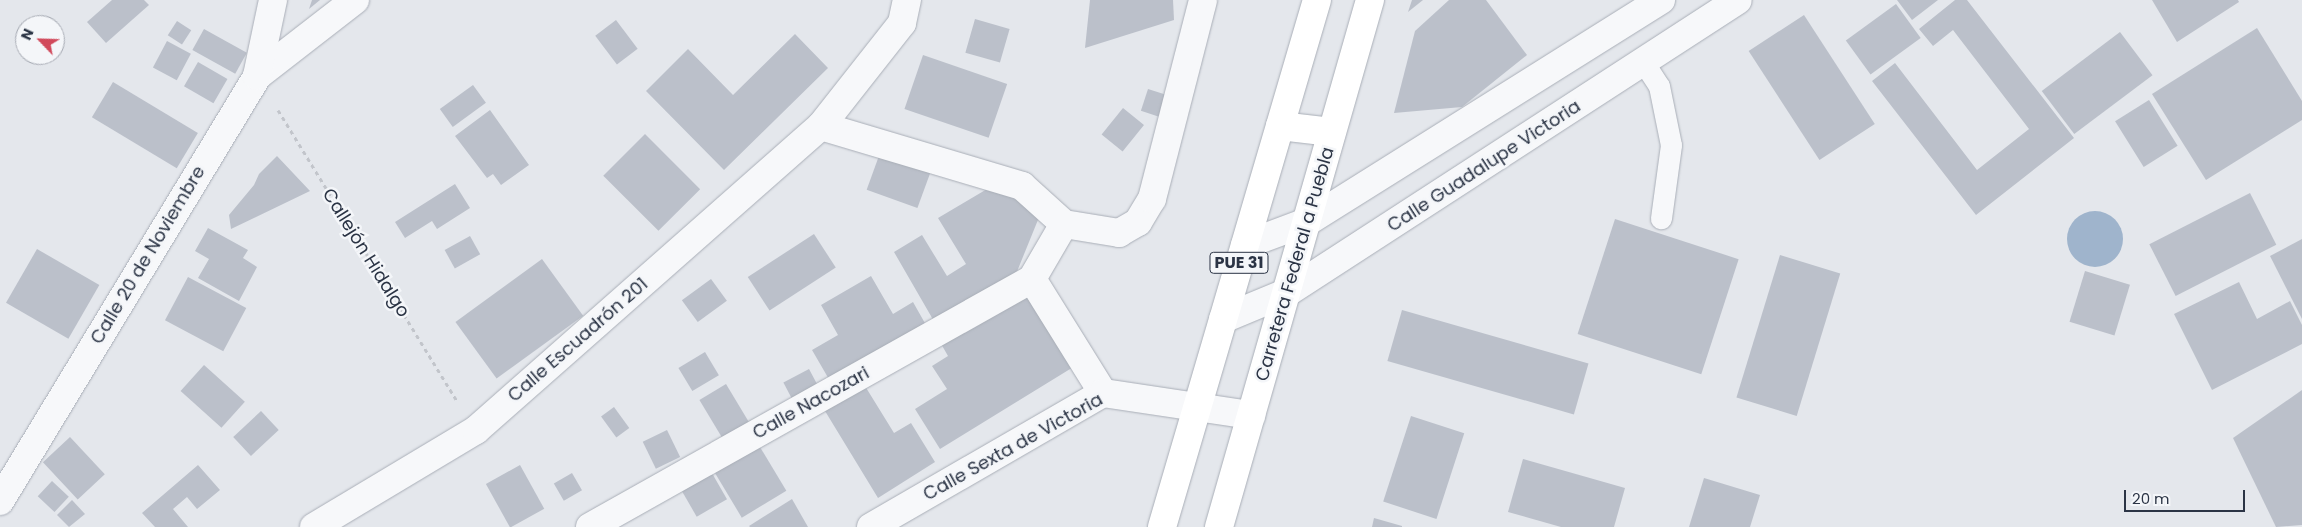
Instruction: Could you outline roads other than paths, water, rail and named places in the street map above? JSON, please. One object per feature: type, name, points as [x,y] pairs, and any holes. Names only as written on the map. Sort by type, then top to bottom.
[{"type":"main road","name":"PUE 31","points":[[1162,527],[1317,0]]},
{"type":"main road","name":"Carretera Federal a Puebla","points":[[1219,527],[1288,292],[1370,0]]},
{"type":"main road","points":[[1280,126],[1332,132]]},
{"type":"street","name":"Calle 20 de Noviembre","points":[[0,501],[257,76],[273,0]]},
{"type":"street","points":[[257,76],[355,0]]},
{"type":"street","name":"Calle Escuadrón 201","points":[[314,527],[476,430],[821,126],[902,23],[908,0]]},
{"type":"street","points":[[821,126],[1022,186],[1064,224],[1119,233],[1138,222],[1152,199],[1203,0]]},
{"type":"street","points":[[1244,245],[1307,222],[1661,0]]},
{"type":"street","name":"Calle Guadalupe Victoria","points":[[1223,319],[1288,292],[1644,63],[1738,0]]},
{"type":"street","points":[[1064,224],[1032,279],[1103,392]]},
{"type":"street","name":"Calle Nacozari","points":[[590,527],[1032,279]]},
{"type":"street","name":"Calle Sexta de Victoria","points":[[871,527],[1103,392],[1196,408],[1251,415]]},
{"type":"lane","points":[[1644,63],[1659,86],[1671,145],[1661,218]]},
{"type":"water","points":[[2095,211],[2110,216],[2118,224],[2123,239],[2118,254],[2110,262],[2095,267],[2080,262],[2072,254],[2067,239],[2072,224],[2080,216]]}]
